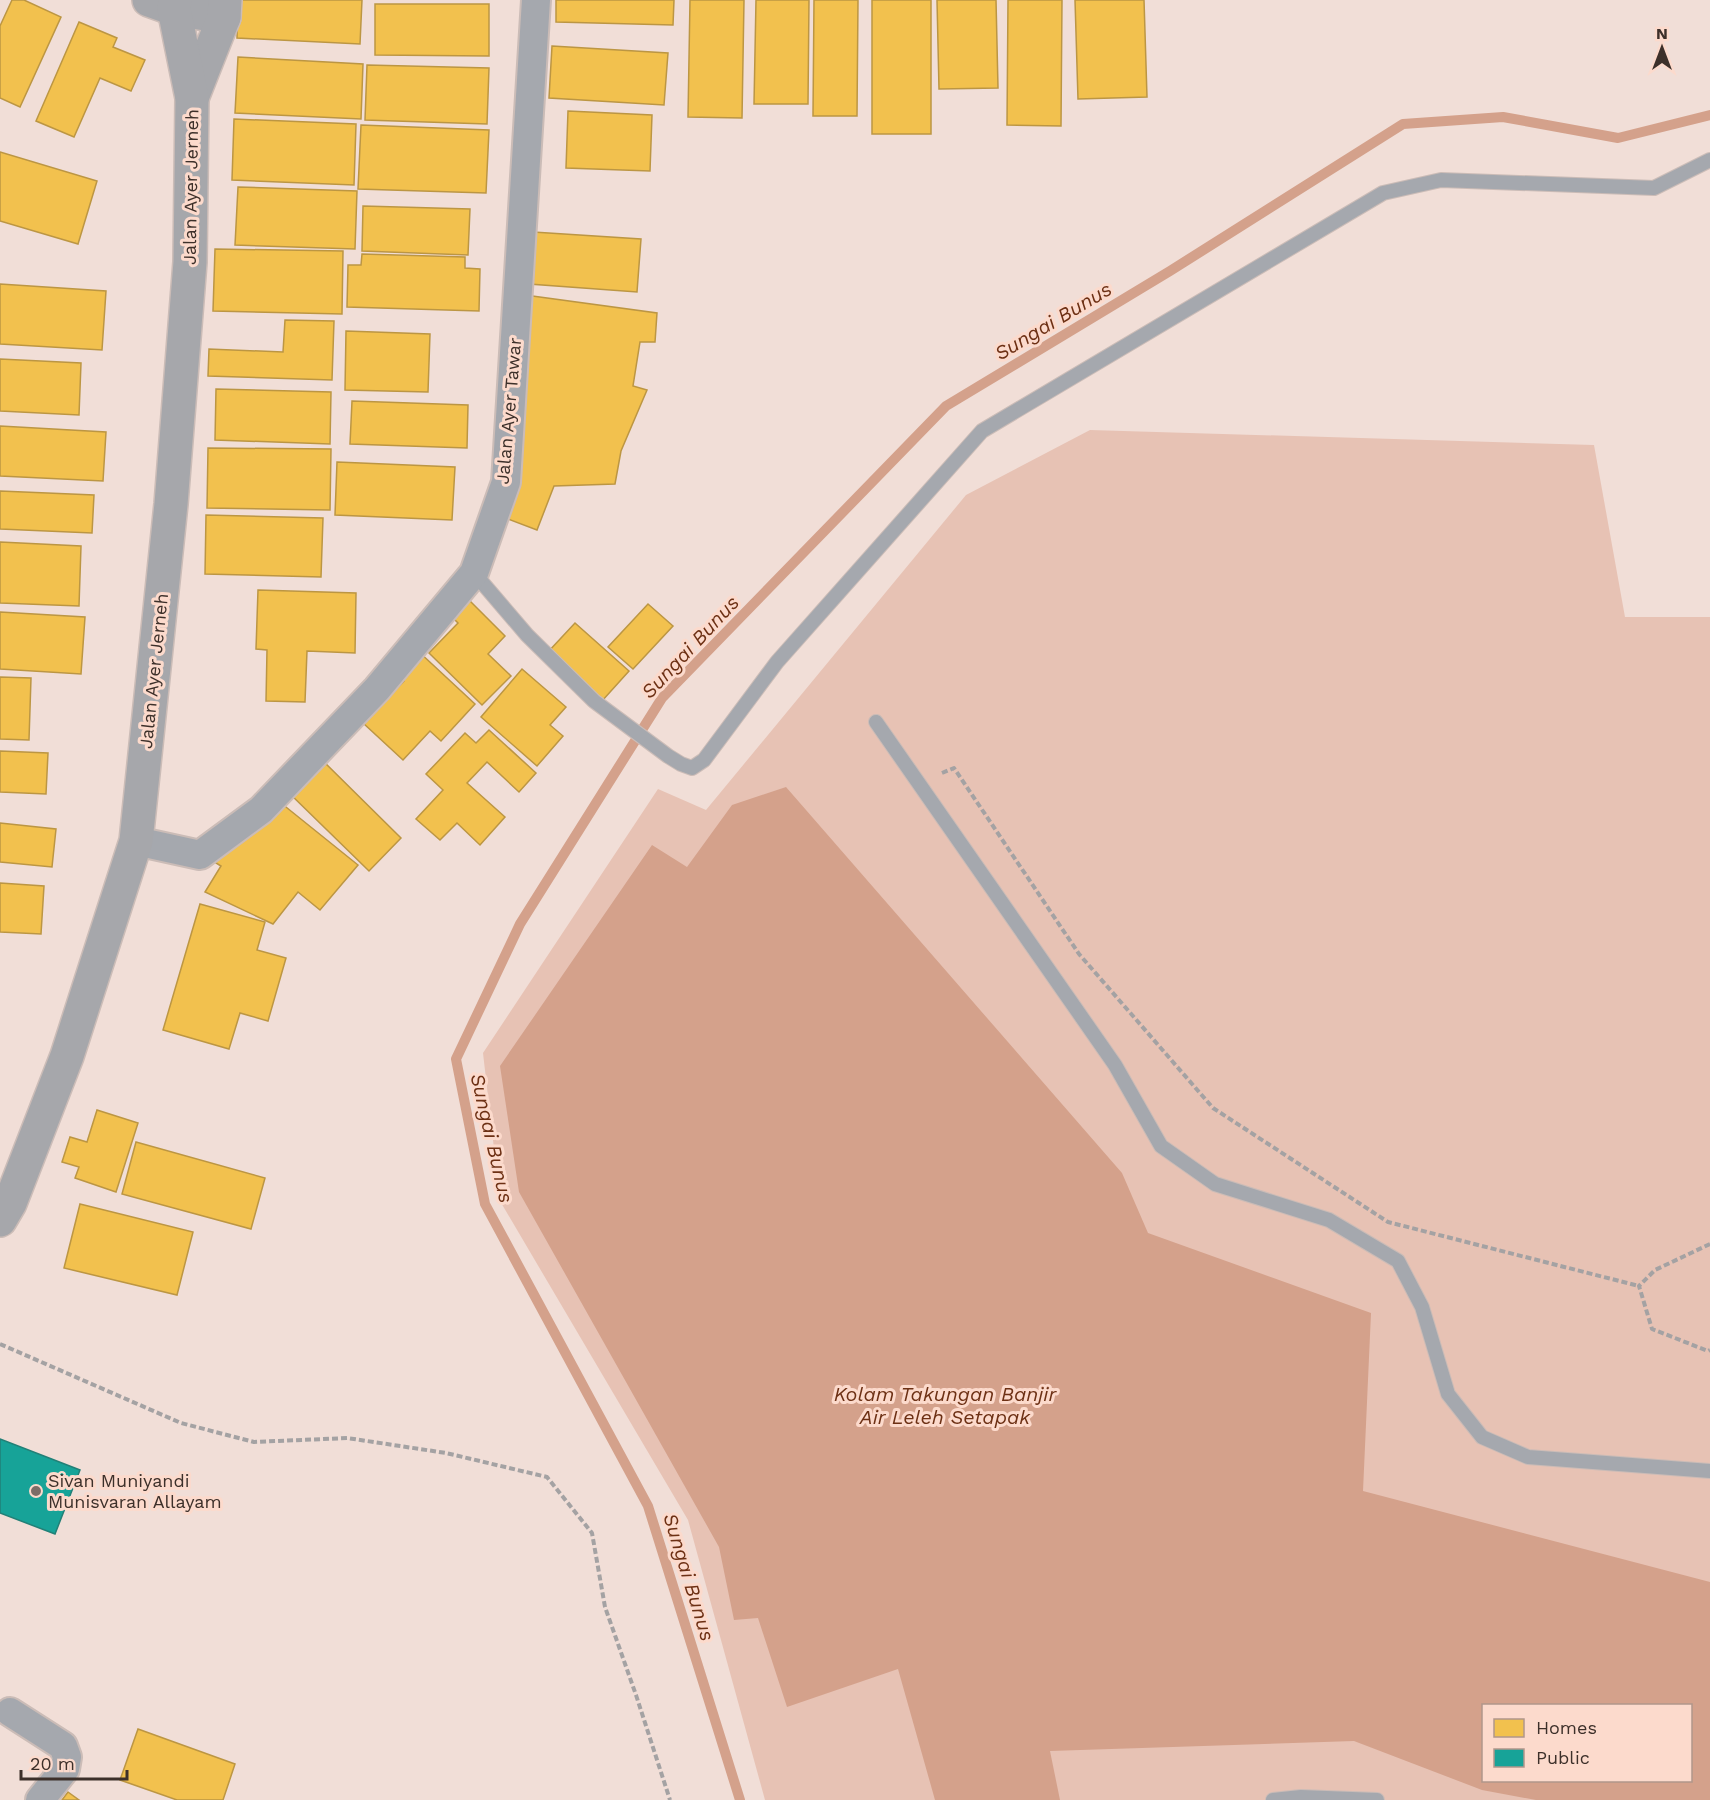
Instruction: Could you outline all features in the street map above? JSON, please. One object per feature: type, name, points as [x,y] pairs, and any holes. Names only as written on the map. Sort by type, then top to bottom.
[{"type":"main road","points":[[166,3],[224,8]]},
{"type":"main road","name":"Jalan Ayer Jerneh","points":[[0,1220],[10,1203],[67,1056],[136,841],[171,504],[190,262],[192,99],[166,3]]},
{"type":"main road","name":"Jalan Ayer Jerneh","points":[[192,99],[224,8]]},
{"type":"street","name":"Jalan Ayer Tawar","points":[[136,841],[200,855],[261,810],[376,689],[474,573],[506,482],[536,0]]},
{"type":"street","points":[[10,1712],[63,1746],[67,1757],[65,1769],[40,1800]]},
{"type":"lane","points":[[474,573],[526,635],[594,701],[668,756],[692,768],[704,760],[777,662],[982,431],[1383,193],[1441,180],[1654,188],[1710,160]]},
{"type":"lane","points":[[876,722],[1115,1065],[1161,1146],[1215,1184],[1329,1220],[1398,1261],[1422,1307],[1448,1394],[1482,1437],[1528,1457],[1710,1472]]},
{"type":"lane","points":[[1273,1800],[1301,1797],[1377,1800]]},
{"type":"path","points":[[920,784],[954,768],[1079,954],[1213,1108],[1388,1221],[1639,1286]]},
{"type":"path","points":[[1639,1286],[1655,1270],[1710,1244]]},
{"type":"path","points":[[1639,1286],[1652,1329],[1707,1351],[1710,1350]]},
{"type":"path","points":[[0,1344],[181,1423],[254,1442],[347,1438],[446,1453],[547,1478],[592,1533],[605,1607],[670,1800]]},
{"type":"shaded area","points":[[1090,430],[1594,445],[1625,617],[1710,617],[1710,1800],[765,1800],[688,1520],[500,1201],[483,1053],[658,789],[706,810],[966,495]]},
{"type":"water","name":"Kolam Takungan Banjir Air Leleh Setapak","points":[[786,787],[1122,1173],[1148,1233],[1371,1313],[1363,1491],[1710,1582],[1710,1800],[1536,1800],[1482,1790],[1354,1741],[1050,1751],[1060,1800],[935,1800],[898,1669],[787,1707],[758,1618],[734,1620],[719,1547],[519,1192],[500,1066],[652,845],[687,867],[732,805]]},
{"type":"building: Homes","points":[[12,0],[24,0],[61,17],[20,107],[0,98],[0,26]]},
{"type":"building: Homes","points":[[238,0],[362,0],[360,44],[237,38]]},
{"type":"building: Homes","points":[[556,0],[674,0],[673,25],[556,22]]},
{"type":"building: Homes","points":[[690,0],[744,0],[742,118],[688,117]]},
{"type":"building: Homes","points":[[756,0],[809,0],[808,104],[754,104]]},
{"type":"building: Homes","points":[[814,0],[858,0],[857,116],[813,116]]},
{"type":"building: Homes","points":[[872,0],[931,0],[931,134],[872,134]]},
{"type":"building: Homes","points":[[937,0],[996,0],[998,88],[939,89]]},
{"type":"building: Homes","points":[[1008,0],[1062,0],[1061,126],[1007,125]]},
{"type":"building: Homes","points":[[1075,0],[1144,0],[1147,97],[1078,99]]},
{"type":"building: Homes","points":[[375,4],[489,4],[489,56],[375,55]]},
{"type":"building: Homes","points":[[79,22],[117,38],[113,47],[145,60],[131,91],[100,78],[74,137],[36,121]]},
{"type":"building: Homes","points":[[552,46],[668,53],[664,105],[549,98]]},
{"type":"building: Homes","points":[[238,57],[363,64],[361,119],[235,113]]},
{"type":"building: Homes","points":[[367,65],[489,68],[487,124],[365,120]]},
{"type":"building: Homes","points":[[568,111],[652,115],[650,171],[566,168]]},
{"type":"building: Homes","points":[[234,119],[356,124],[354,185],[232,180]]},
{"type":"building: Homes","points":[[361,125],[489,130],[486,193],[358,189]]},
{"type":"building: Homes","points":[[0,152],[97,181],[78,244],[0,221]]},
{"type":"building: Homes","points":[[238,187],[357,191],[355,249],[235,245]]},
{"type":"building: Homes","points":[[363,206],[470,209],[468,255],[362,251]]},
{"type":"building: Homes","points":[[533,232],[641,239],[637,292],[529,284]]},
{"type":"building: Homes","points":[[215,249],[343,251],[342,314],[213,311]]},
{"type":"building: Homes","points":[[362,254],[465,257],[465,268],[480,269],[479,311],[347,307],[348,265],[361,265]]},
{"type":"building: Homes","points":[[0,284],[106,291],[102,350],[0,344]]},
{"type":"building: Homes","points":[[525,295],[657,313],[655,342],[640,342],[633,386],[647,390],[621,451],[615,484],[554,486],[537,530],[500,516]]},
{"type":"building: Homes","points":[[285,320],[334,321],[332,380],[208,376],[209,349],[283,352]]},
{"type":"building: Homes","points":[[346,331],[430,334],[428,392],[345,390]]},
{"type":"building: Homes","points":[[0,359],[81,363],[79,415],[0,411]]},
{"type":"building: Homes","points":[[216,389],[331,392],[330,444],[215,440]]},
{"type":"building: Homes","points":[[352,401],[468,405],[467,448],[350,444]]},
{"type":"building: Homes","points":[[0,426],[106,432],[103,481],[0,476]]},
{"type":"building: Homes","points":[[208,448],[331,449],[330,510],[207,508]]},
{"type":"building: Homes","points":[[337,462],[455,467],[452,520],[335,515]]},
{"type":"building: Homes","points":[[0,491],[94,495],[92,533],[0,529]]},
{"type":"building: Homes","points":[[206,515],[323,518],[321,577],[205,574]]},
{"type":"building: Homes","points":[[0,542],[81,546],[79,606],[0,603]]},
{"type":"building: Homes","points":[[258,590],[356,593],[355,653],[307,651],[305,702],[266,701],[267,650],[256,649]]},
{"type":"building: Homes","points":[[468,599],[505,636],[488,654],[511,676],[482,705],[429,653],[458,623],[451,616]]},
{"type":"building: Homes","points":[[648,604],[673,626],[633,669],[608,647]]},
{"type":"building: Homes","points":[[0,612],[85,617],[81,674],[0,669]]},
{"type":"building: Homes","points":[[575,623],[629,671],[602,701],[548,652]]},
{"type":"building: Homes","points":[[418,651],[475,704],[441,741],[430,731],[403,760],[363,723],[404,681],[397,674]]},
{"type":"building: Homes","points":[[522,669],[566,707],[550,725],[563,736],[537,766],[481,717]]},
{"type":"building: Homes","points":[[0,677],[31,678],[29,740],[0,739]]},
{"type":"building: Homes","points":[[489,730],[536,773],[519,792],[487,762],[467,783],[505,817],[480,845],[457,823],[440,840],[416,819],[443,790],[426,774],[465,733],[476,743]]},
{"type":"building: Homes","points":[[0,751],[48,753],[46,794],[0,792]]},
{"type":"building: Homes","points":[[318,756],[401,838],[369,871],[285,789]]},
{"type":"building: Homes","points":[[276,799],[358,865],[320,910],[298,892],[273,924],[205,892],[221,866],[213,861]]},
{"type":"building: Homes","points":[[0,823],[56,829],[52,867],[0,862]]},
{"type":"building: Homes","points":[[0,883],[44,886],[41,934],[0,932]]},
{"type":"building: Homes","points":[[200,904],[265,922],[257,950],[286,958],[268,1021],[240,1013],[229,1049],[163,1030]]},
{"type":"building: Homes","points":[[97,1110],[138,1123],[116,1192],[75,1178],[79,1167],[62,1162],[70,1137],[87,1142]]},
{"type":"building: Homes","points":[[136,1142],[265,1178],[251,1229],[122,1194]]},
{"type":"building: Homes","points":[[80,1204],[193,1232],[177,1295],[64,1268]]},
{"type":"building: Homes","points":[[138,1729],[235,1764],[223,1800],[177,1800],[120,1780]]},
{"type":"building: Homes","points":[[68,1792],[79,1800],[62,1800]]},
{"type":"building: Public","name":"Sivan Muniyandi Munisvaran Allayam","points":[[0,1439],[80,1470],[55,1534],[0,1513]]},
{"type":"waterway","name":"Sungai Bunus","points":[[740,1800],[648,1506],[485,1204],[456,1059],[520,924],[662,698],[946,406],[1170,271],[1403,124],[1503,117],[1618,138],[1710,115]]},
{"type":"place","name":"Sivan Muniyandi Munisvaran Allayam","points":[[36,1491]]}]
